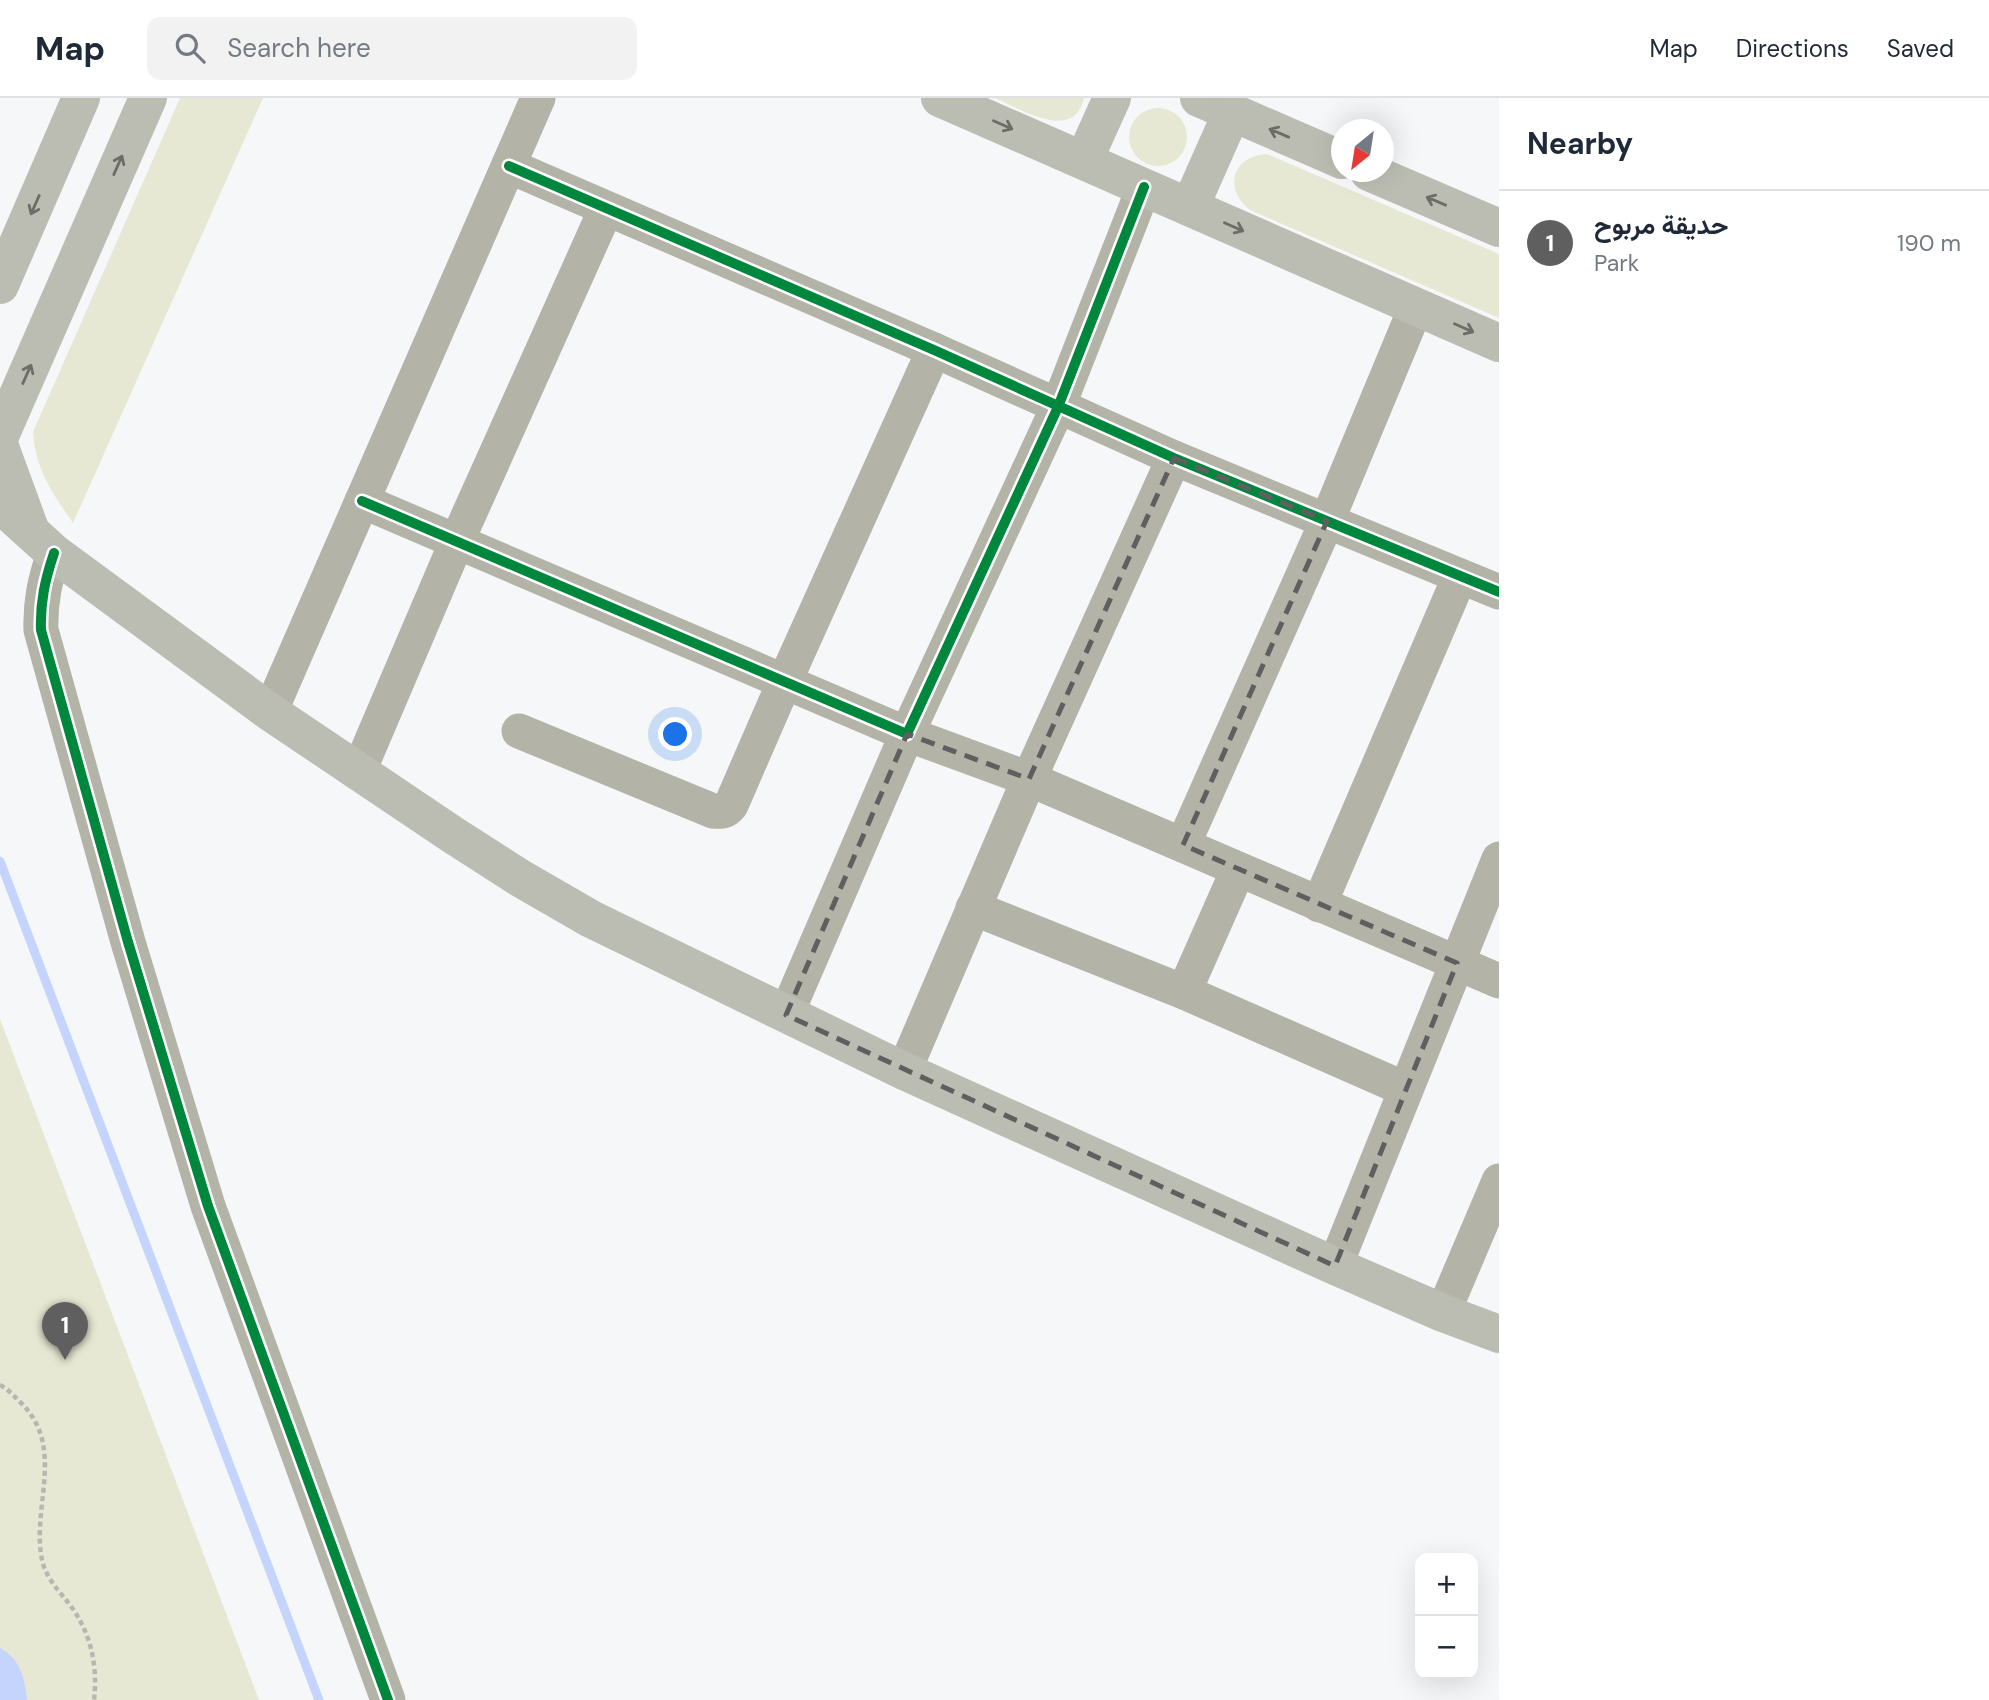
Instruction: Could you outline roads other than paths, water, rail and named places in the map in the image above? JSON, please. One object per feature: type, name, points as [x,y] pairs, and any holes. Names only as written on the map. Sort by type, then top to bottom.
[{"type":"main road","points":[[0,284],[82,98]]},
{"type":"main road","points":[[0,436],[148,98]]},
{"type":"main road","points":[[940,98],[1499,343]]},
{"type":"main road","points":[[1084,160],[1112,98]]},
{"type":"main road","points":[[1190,207],[1215,105],[1331,155]]},
{"type":"main road","points":[[1392,182],[1499,228]]},
{"type":"main road","points":[[0,447],[42,542]]},
{"type":"main road","points":[[0,504],[42,542],[270,712],[520,878],[591,919],[904,1071],[1335,1266],[1499,1334]]},
{"type":"street","points":[[270,712],[538,98]]},
{"type":"street","points":[[509,166],[934,350],[1174,458],[1499,592]]},
{"type":"street","points":[[786,1015],[907,734],[1058,407],[1144,187]]},
{"type":"street","points":[[358,772],[457,541],[606,209]]},
{"type":"street","points":[[1182,845],[1327,521],[1416,307]]},
{"type":"street","points":[[519,732],[713,811],[722,812],[731,805],[934,350]]},
{"type":"street","points":[[904,1071],[1029,779],[1174,458]]},
{"type":"street","points":[[362,501],[907,734],[1029,779],[1499,981]]},
{"type":"street","points":[[42,542],[41,630],[128,942],[208,1206],[388,1700]]},
{"type":"street","points":[[1319,905],[1460,576]]},
{"type":"street","points":[[1335,1266],[1499,859]]},
{"type":"street","points":[[1184,992],[1238,870]]},
{"type":"street","points":[[973,908],[1184,992],[1405,1089]]},
{"type":"street","points":[[1443,1313],[1499,1181]]},
{"type":"water","points":[[0,1648],[17,1663],[25,1684],[27,1700],[0,1700]]},
{"type":"waterway","points":[[0,861],[319,1700]]},
{"type":"place","name":"حديقة مربوح","points":[[65,1360]]}]
